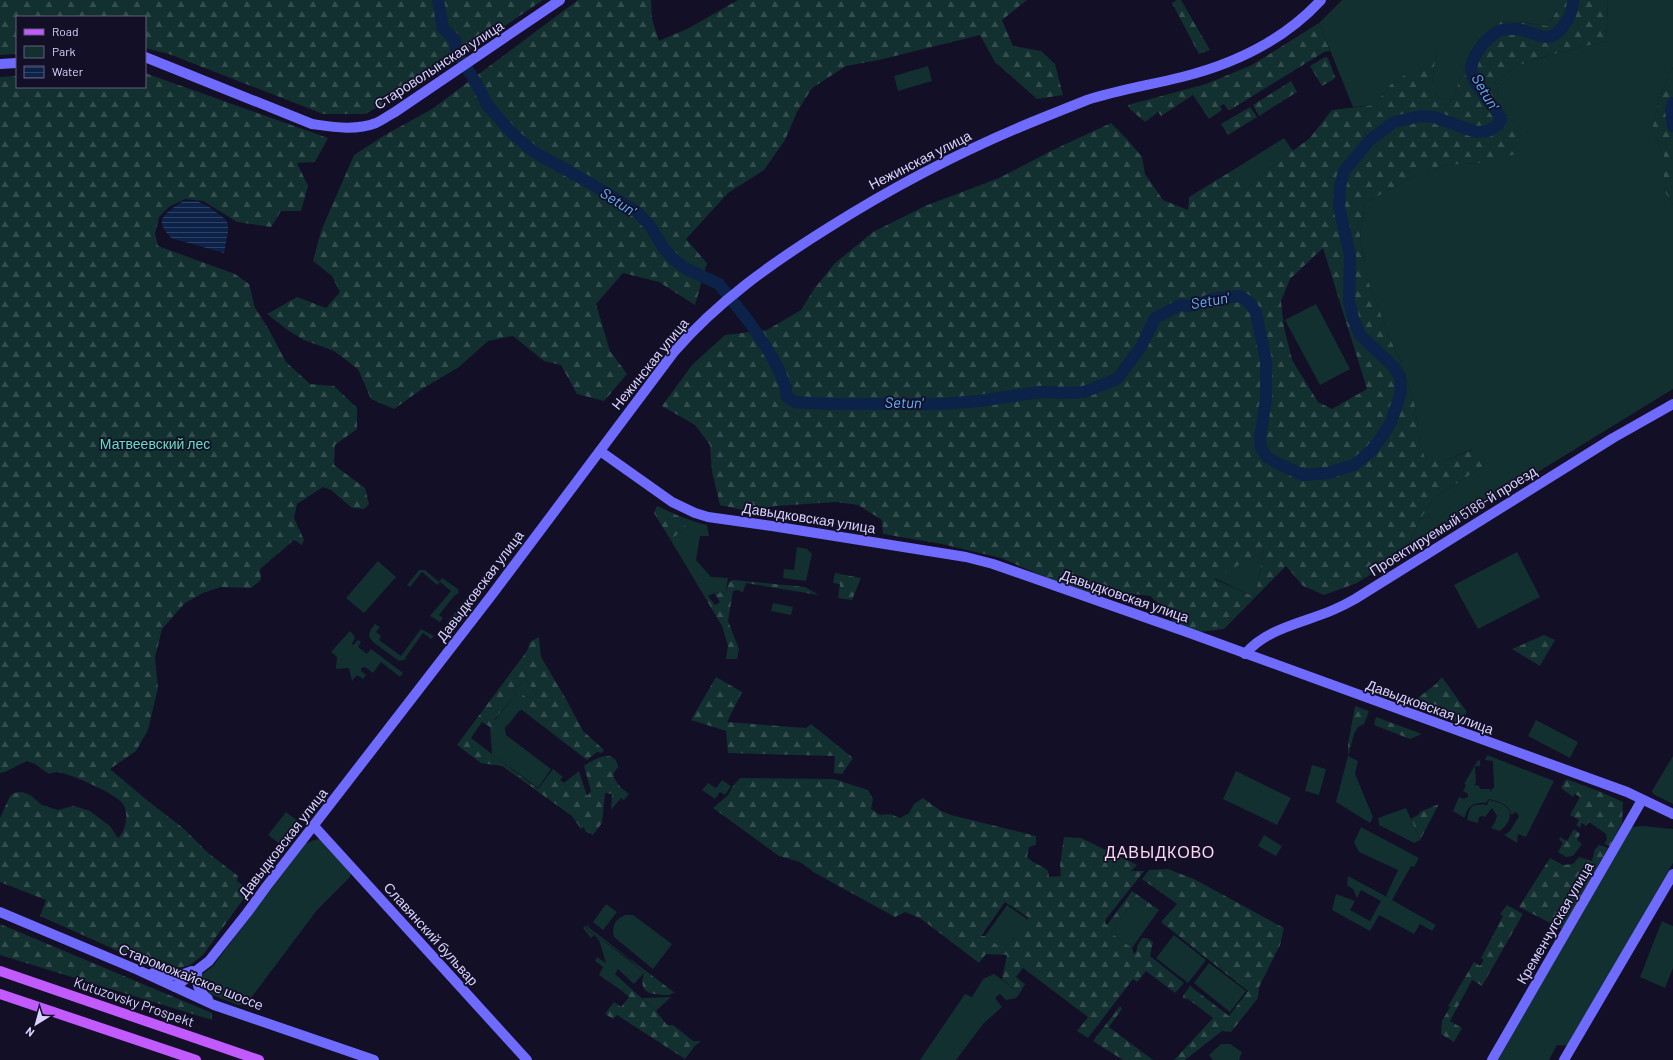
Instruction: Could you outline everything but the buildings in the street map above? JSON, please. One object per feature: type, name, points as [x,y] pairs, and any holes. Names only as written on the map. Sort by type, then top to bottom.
[{"type":"main road","name":"Kutuzovsky Prospekt","points":[[0,971],[259,1060]]},
{"type":"main road","points":[[0,994],[196,1060]]},
{"type":"street","name":"Староволынская улица","points":[[146,57],[312,124],[358,128],[376,123],[560,0]]},
{"type":"street","name":"Нежинская улица","points":[[600,451],[674,352],[713,311],[744,284],[780,258],[863,206],[929,170],[1017,128],[1085,101],[1183,77],[1235,59],[1279,36],[1304,17],[1321,0]]},
{"type":"street","points":[[0,64],[16,63]]},
{"type":"street","name":"Проектируемый 5186-й проезд","points":[[1245,654],[1257,642],[1270,634],[1333,610],[1355,599],[1619,434],[1673,404]]},
{"type":"street","name":"Давыдковская улица","points":[[176,987],[200,969],[247,913],[496,590],[600,451],[672,502],[695,513],[708,517],[981,560],[1627,792],[1673,814]]},
{"type":"street","name":"Кременчугская улица","points":[[1492,1060],[1642,800]]},
{"type":"street","name":"Славянский бульвар","points":[[314,826],[527,1060]]},
{"type":"street","points":[[1564,1060],[1673,874]]},
{"type":"street","name":"Староможайское шоссе","points":[[0,912],[138,970],[214,1005],[374,1060]]},
{"type":"street","points":[[138,970],[178,976],[200,969],[197,983],[199,991],[214,1005]]},
{"type":"green space","points":[[0,0],[543,0],[412,89],[365,114],[323,114],[169,54],[146,48],[146,16],[16,16],[16,54],[0,55]]},
{"type":"green space","points":[[578,0],[651,0],[652,19],[659,41],[689,28],[738,0],[1027,0],[1002,20],[1013,46],[1041,51],[1055,64],[1063,95],[1037,99],[995,62],[980,35],[879,60],[846,66],[812,88],[797,112],[785,140],[764,170],[728,193],[686,239],[707,263],[695,305],[659,282],[623,273],[596,304],[610,351],[627,374],[604,401],[577,394],[561,365],[544,361],[513,336],[488,341],[459,367],[422,389],[394,409],[371,399],[358,369],[334,351],[304,340],[289,331],[267,314],[297,297],[326,308],[340,292],[332,276],[313,261],[321,231],[354,155],[385,135],[432,109]]},
{"type":"green space","points":[[1177,0],[1181,0],[1210,50],[1199,54],[1172,3]]},
{"type":"green space","points":[[1342,0],[1553,0],[1557,9],[1548,26],[1500,21],[1480,39],[1469,54],[1453,100],[1437,98],[1432,85],[1436,54],[1390,85],[1375,105],[1353,107],[1319,23]]},
{"type":"green space","points":[[1553,0],[1608,0],[1606,41],[1546,56],[1516,66],[1499,80],[1497,103],[1522,130],[1516,154],[1479,163],[1447,165],[1418,174],[1365,203],[1360,236],[1367,278],[1390,339],[1400,360],[1414,400],[1420,443],[1426,461],[1445,461],[1474,449],[1484,461],[1485,465],[1434,498],[1420,520],[1410,541],[1357,583],[1324,595],[1303,586],[1286,566],[1224,629],[1199,632],[1176,625],[1158,603],[1150,596],[1109,591],[1097,595],[1059,583],[1001,558],[942,544],[883,534],[882,520],[858,505],[836,502],[775,506],[747,511],[720,505],[712,472],[710,445],[695,425],[662,406],[692,365],[725,335],[767,330],[801,310],[814,289],[835,263],[873,232],[925,206],[999,178],[1053,150],[1111,123],[1142,157],[1145,174],[1163,200],[1188,210],[1189,197],[1233,170],[1247,190],[1265,171],[1309,139],[1332,110],[1375,105],[1390,85],[1436,53],[1432,85],[1437,98],[1453,100],[1469,54],[1480,39],[1500,21],[1548,26],[1557,10]],"holes":[[[1323,248],[1367,389],[1332,409],[1318,402],[1292,360],[1284,327],[1281,301],[1290,279]],[[1264,551],[1255,597],[1214,579]]]},
{"type":"green space","points":[[1608,0],[1673,0],[1673,67],[1659,99],[1652,130],[1664,156],[1664,190],[1673,205],[1673,389],[1357,583],[1410,541],[1420,520],[1434,498],[1485,465],[1473,449],[1445,461],[1426,462],[1420,443],[1414,400],[1400,360],[1390,339],[1367,278],[1360,236],[1365,203],[1418,174],[1447,165],[1479,163],[1522,130],[1497,103],[1499,80],[1516,66],[1546,56],[1606,41]]},
{"type":"green space","points":[[1319,23],[1330,51],[1324,52],[1230,110],[1228,110],[1224,104],[1220,106],[1222,110],[1209,119],[1193,95],[1161,116],[1158,112],[1145,122],[1130,109],[1128,105],[1206,84],[1252,65]]},
{"type":"green space","points":[[1325,57],[1328,58],[1335,77],[1322,86],[1310,66]]},
{"type":"green space","points":[[928,66],[932,81],[898,91],[894,76]]},
{"type":"green space","points":[[1673,67],[1673,205],[1664,190],[1664,156],[1652,130],[1659,99]]},
{"type":"green space","name":"Матвеевский лес","points":[[146,73],[328,138],[315,162],[297,163],[308,186],[301,211],[281,211],[271,227],[237,222],[203,201],[185,199],[169,207],[159,217],[155,234],[158,246],[235,274],[249,284],[255,308],[268,328],[286,362],[310,384],[334,386],[357,408],[357,429],[335,445],[334,465],[365,488],[369,504],[364,509],[352,508],[331,490],[323,487],[297,504],[294,518],[304,540],[302,545],[294,540],[260,569],[261,580],[251,588],[221,587],[203,593],[185,603],[162,629],[155,658],[158,688],[148,730],[136,751],[110,769],[183,828],[207,852],[238,876],[237,881],[247,888],[247,894],[203,955],[190,965],[165,972],[40,916],[46,900],[0,882],[0,818],[10,796],[14,793],[22,792],[30,795],[42,805],[58,810],[74,806],[90,811],[110,826],[118,838],[125,827],[126,812],[123,804],[119,800],[103,790],[63,773],[57,772],[49,774],[35,764],[27,761],[0,773],[0,77],[16,76],[16,88],[146,88]]},
{"type":"green space","points":[[1291,81],[1297,92],[1259,116],[1253,105]]},
{"type":"green space","points":[[1250,107],[1257,117],[1228,135],[1221,124]]},
{"type":"green space","points":[[1284,138],[1293,151],[1265,171],[1246,191],[1233,170]]},
{"type":"green space","points":[[1316,304],[1350,369],[1320,385],[1285,320]]},
{"type":"green space","points":[[657,506],[679,516],[687,529],[670,539],[654,513]]},
{"type":"green space","points":[[679,516],[707,525],[709,536],[700,536],[696,560],[711,577],[728,578],[726,592],[714,593],[708,596],[703,594],[670,539],[687,529]]},
{"type":"green space","points":[[797,547],[807,549],[812,554],[806,581],[783,578],[784,569],[794,570]]},
{"type":"green space","points":[[1264,551],[1255,597],[1214,578]]},
{"type":"green space","points":[[1517,552],[1540,597],[1478,629],[1454,585]]},
{"type":"green space","points":[[378,561],[396,577],[364,613],[346,598]]},
{"type":"green space","points":[[419,570],[425,570],[439,582],[442,578],[458,589],[459,593],[454,596],[439,615],[443,618],[440,622],[430,616],[451,591],[440,582],[437,585],[422,572],[410,587],[407,585]]},
{"type":"green space","points":[[835,573],[861,578],[852,600],[838,598],[840,584],[833,583]]},
{"type":"green space","points":[[733,580],[805,587],[819,595],[746,583],[743,592],[737,590],[733,591],[728,621],[739,649],[737,659],[726,659],[728,646],[722,626],[703,594],[708,596],[715,605],[720,602],[714,593],[726,592],[729,582]]},
{"type":"green space","points":[[469,597],[472,600],[451,628],[446,624],[465,599]]},
{"type":"green space","points":[[773,603],[793,607],[791,615],[771,611]]},
{"type":"green space","points":[[375,624],[380,627],[376,632],[381,636],[379,640],[401,656],[421,629],[434,636],[431,639],[423,633],[405,658],[407,659],[399,661],[373,642],[369,636],[370,631]]},
{"type":"green space","points":[[350,631],[355,637],[352,644],[353,645],[358,640],[361,642],[358,647],[367,654],[371,649],[403,673],[400,677],[381,662],[373,673],[365,667],[361,668],[361,671],[366,675],[363,679],[357,675],[352,681],[349,668],[336,669],[337,657],[331,652]]},
{"type":"green space","points":[[1544,635],[1555,640],[1540,666],[1512,649]]},
{"type":"green space","points":[[539,637],[541,657],[583,731],[604,750],[602,753],[597,752],[587,760],[522,710],[522,695],[532,698],[537,694],[525,679],[513,690],[516,694],[494,720],[508,725],[505,727],[490,727],[482,722],[471,738],[538,789],[553,769],[563,777],[560,780],[564,783],[579,771],[587,796],[591,791],[584,766],[593,760],[604,756],[613,757],[618,767],[613,774],[614,777],[619,786],[629,794],[624,800],[621,798],[611,810],[612,794],[605,793],[602,823],[593,835],[585,831],[584,827],[581,829],[572,816],[502,766],[481,763],[457,745],[527,651],[530,642]]},
{"type":"green space","points":[[716,677],[742,692],[727,722],[806,728],[811,724],[853,758],[842,774],[834,773],[835,756],[728,753],[726,731],[691,720]]},
{"type":"green space","points":[[1442,677],[1467,712],[1459,723],[1410,704],[1436,684]]},
{"type":"green space","points":[[525,679],[537,694],[532,698],[522,695],[522,710],[519,711],[508,725],[494,721],[516,694],[513,690]]},
{"type":"green space","points":[[1355,706],[1369,711],[1364,724],[1358,727],[1354,734],[1348,756],[1348,744]]},
{"type":"green space","points":[[1376,717],[1422,734],[1410,739],[1374,725]]},
{"type":"green space","points":[[1536,720],[1578,742],[1570,758],[1528,736]]},
{"type":"green space","points":[[490,727],[505,727],[506,735],[551,769],[538,788],[492,754]]},
{"type":"green space","points":[[1487,755],[1554,781],[1526,837],[1518,834],[1517,843],[1504,835],[1510,831],[1519,816],[1516,812],[1511,815],[1509,808],[1497,801],[1489,799],[1486,803],[1475,804],[1470,807],[1465,817],[1453,811],[1459,797],[1464,799],[1468,797],[1468,794],[1463,791],[1466,785],[1464,784],[1478,760],[1480,761],[1480,766],[1475,766],[1476,783],[1474,785],[1479,786],[1480,789],[1490,789],[1490,792],[1494,787],[1493,761],[1485,760]]},
{"type":"green space","points":[[1348,756],[1358,761],[1355,774],[1373,817],[1370,823],[1336,802]]},
{"type":"green space","points":[[1673,756],[1673,804],[1653,794],[1652,791]]},
{"type":"green space","points":[[1312,765],[1326,769],[1319,795],[1305,791]]},
{"type":"green space","points":[[1236,771],[1291,798],[1277,825],[1223,799]]},
{"type":"green space","points":[[740,778],[834,779],[868,790],[873,799],[871,809],[880,815],[890,814],[900,818],[909,813],[914,804],[923,798],[941,811],[951,815],[1036,836],[1036,845],[1029,847],[1027,857],[1048,871],[1049,877],[1061,876],[1060,865],[1064,837],[1081,838],[1137,865],[1131,871],[1144,871],[1106,919],[1105,923],[1107,925],[1132,891],[1159,910],[1156,914],[1135,899],[1111,933],[1132,948],[1134,954],[1142,938],[1147,938],[1153,942],[1150,956],[1184,983],[1175,993],[1146,971],[1137,982],[1133,979],[1088,1038],[1077,1031],[1088,1017],[1023,968],[1016,977],[1025,984],[1020,993],[1002,979],[1007,955],[986,954],[979,963],[920,918],[905,912],[895,917],[815,873],[800,862],[779,856],[713,808],[728,795]],"holes":[[[1005,902],[1029,918],[1004,950],[985,936],[981,936]]]},
{"type":"green space","points":[[1566,779],[1623,802],[1622,823],[1610,846],[1604,844],[1607,840],[1606,834],[1589,822],[1586,826],[1582,823],[1580,828],[1576,825],[1579,820],[1570,815],[1580,797],[1575,794],[1573,797],[1561,788]]},
{"type":"green space","points":[[722,780],[731,786],[725,795],[720,792],[715,799],[702,790],[708,783],[716,788]]},
{"type":"green space","points":[[1489,800],[1502,804],[1509,810],[1510,818],[1500,831],[1491,828],[1497,816],[1492,808],[1485,817],[1479,817],[1478,823],[1467,820],[1470,809],[1474,805],[1487,805]]},
{"type":"green space","points":[[1439,804],[1420,840],[1411,819],[1420,812]]},
{"type":"green space","points":[[1406,808],[1420,840],[1414,843],[1379,825],[1378,818]]},
{"type":"green space","points":[[286,812],[298,821],[280,844],[268,835]]},
{"type":"green space","points":[[1643,826],[1673,829],[1673,863],[1570,1046],[1557,1045],[1549,1060],[1498,1060],[1627,830],[1631,827]]},
{"type":"green space","points":[[1361,827],[1419,858],[1414,867],[1411,866],[1392,900],[1436,925],[1432,931],[1420,924],[1414,934],[1379,915],[1370,931],[1332,910],[1336,894],[1355,901],[1350,910],[1370,921],[1381,901],[1361,890],[1357,898],[1353,889],[1347,885],[1348,876],[1389,898],[1386,896],[1398,870],[1359,852],[1354,842]]},
{"type":"green space","points":[[1574,829],[1580,834],[1577,840],[1582,844],[1573,856],[1566,857],[1558,852],[1563,843],[1559,839],[1560,837],[1567,841]]},
{"type":"green space","points":[[1264,835],[1282,846],[1276,856],[1258,846]]},
{"type":"green space","points":[[319,839],[351,872],[350,877],[317,910],[248,1002],[243,1005],[238,1005],[202,991],[201,975],[213,966],[305,844]]},
{"type":"green space","points":[[1599,845],[1608,848],[1562,929],[1519,907],[1550,858],[1563,865],[1573,864],[1579,857],[1592,861],[1595,849]]},
{"type":"green space","points":[[1168,869],[1194,879],[1284,928],[1280,945],[1259,987],[1258,998],[1231,1032],[1222,1031],[1185,1060],[1174,1060],[1213,1018],[1188,999],[1183,999],[1183,996],[1190,986],[1229,1016],[1248,991],[1161,922],[1177,904],[1142,879],[1149,870]]},
{"type":"green space","points":[[1135,899],[1156,914],[1132,948],[1111,933]]},
{"type":"green space","points":[[606,904],[617,912],[603,930],[593,922]]},
{"type":"green space","points":[[1007,905],[1027,919],[1004,951],[985,936]]},
{"type":"green space","points":[[1507,905],[1523,914],[1482,986],[1472,980],[1450,1021],[1462,1028],[1454,1042],[1441,1034],[1442,1021],[1450,1007],[1448,1006],[1474,962],[1480,966],[1484,960],[1481,958],[1503,916],[1500,914]]},
{"type":"green space","points":[[625,915],[633,915],[672,944],[653,969],[614,937],[613,930],[616,921]]},
{"type":"green space","points":[[1662,921],[1673,926],[1673,968],[1665,988],[1640,977]]},
{"type":"green space","points":[[0,924],[212,1013],[212,1020],[0,955]]},
{"type":"green space","points":[[590,924],[588,927],[675,993],[670,995],[658,995],[645,990],[642,980],[644,973],[628,958],[588,930],[587,926]]},
{"type":"green space","points":[[586,925],[587,930],[616,950],[644,973],[634,984],[618,969],[615,974],[627,985],[622,991],[599,975],[603,967],[595,961],[597,957],[606,963],[599,940],[594,935],[591,938],[583,928]]},
{"type":"green space","points":[[1174,935],[1206,960],[1188,983],[1156,958]]},
{"type":"green space","points":[[1209,963],[1246,991],[1230,1012],[1194,983]]},
{"type":"green space","points":[[994,974],[1020,993],[1016,998],[1006,1000],[1000,994],[995,998],[1002,1007],[983,1024],[956,1060],[920,1060],[965,994],[972,997],[983,979]]},
{"type":"green space","points":[[627,985],[656,1011],[667,1025],[673,1025],[693,1041],[701,1041],[685,1059],[617,1015],[613,1019],[605,1014],[614,1002],[621,1007],[629,997],[622,991]]},
{"type":"green space","points":[[671,997],[656,1011],[642,998]]},
{"type":"green space","points":[[1120,1006],[1122,1009],[1109,1027],[1153,1060],[1123,1060],[1093,1041]]},
{"type":"green space","points":[[1221,1044],[1230,1044],[1242,1052],[1239,1060],[1213,1060],[1209,1055]]},
{"type":"water","points":[[183,201],[197,201],[208,206],[225,219],[228,224],[228,232],[224,253],[171,238],[163,228],[162,220],[166,214]]},
{"type":"waterway","name":"Setun'","points":[[438,0],[443,28],[455,40],[456,50],[488,106],[513,134],[534,152],[590,183],[637,212],[651,227],[664,249],[677,262],[687,269],[719,284],[750,323],[766,347],[778,368],[786,388],[786,396],[795,402],[829,404],[942,404],[979,401],[1039,392],[1084,392],[1117,379],[1141,347],[1155,318],[1180,305],[1191,306],[1217,298],[1240,296],[1250,303],[1256,313],[1266,360],[1266,399],[1260,439],[1261,448],[1267,457],[1303,475],[1328,473],[1354,465],[1370,452],[1391,422],[1401,392],[1400,377],[1393,366],[1360,335],[1353,318],[1349,301],[1350,255],[1339,207],[1340,187],[1344,171],[1370,140],[1394,122],[1421,116],[1434,117],[1476,132],[1488,131],[1498,125],[1501,119],[1479,89],[1471,72],[1477,52],[1486,41],[1502,30],[1519,29],[1545,37],[1558,33],[1568,19],[1572,10],[1573,0]]},
{"type":"waterway","name":"Setun'","points":[[1673,103],[1671,110],[1673,126]]},
{"type":"district","name":"ДАВЫДКОВО","points":[[1160,852]]}]
